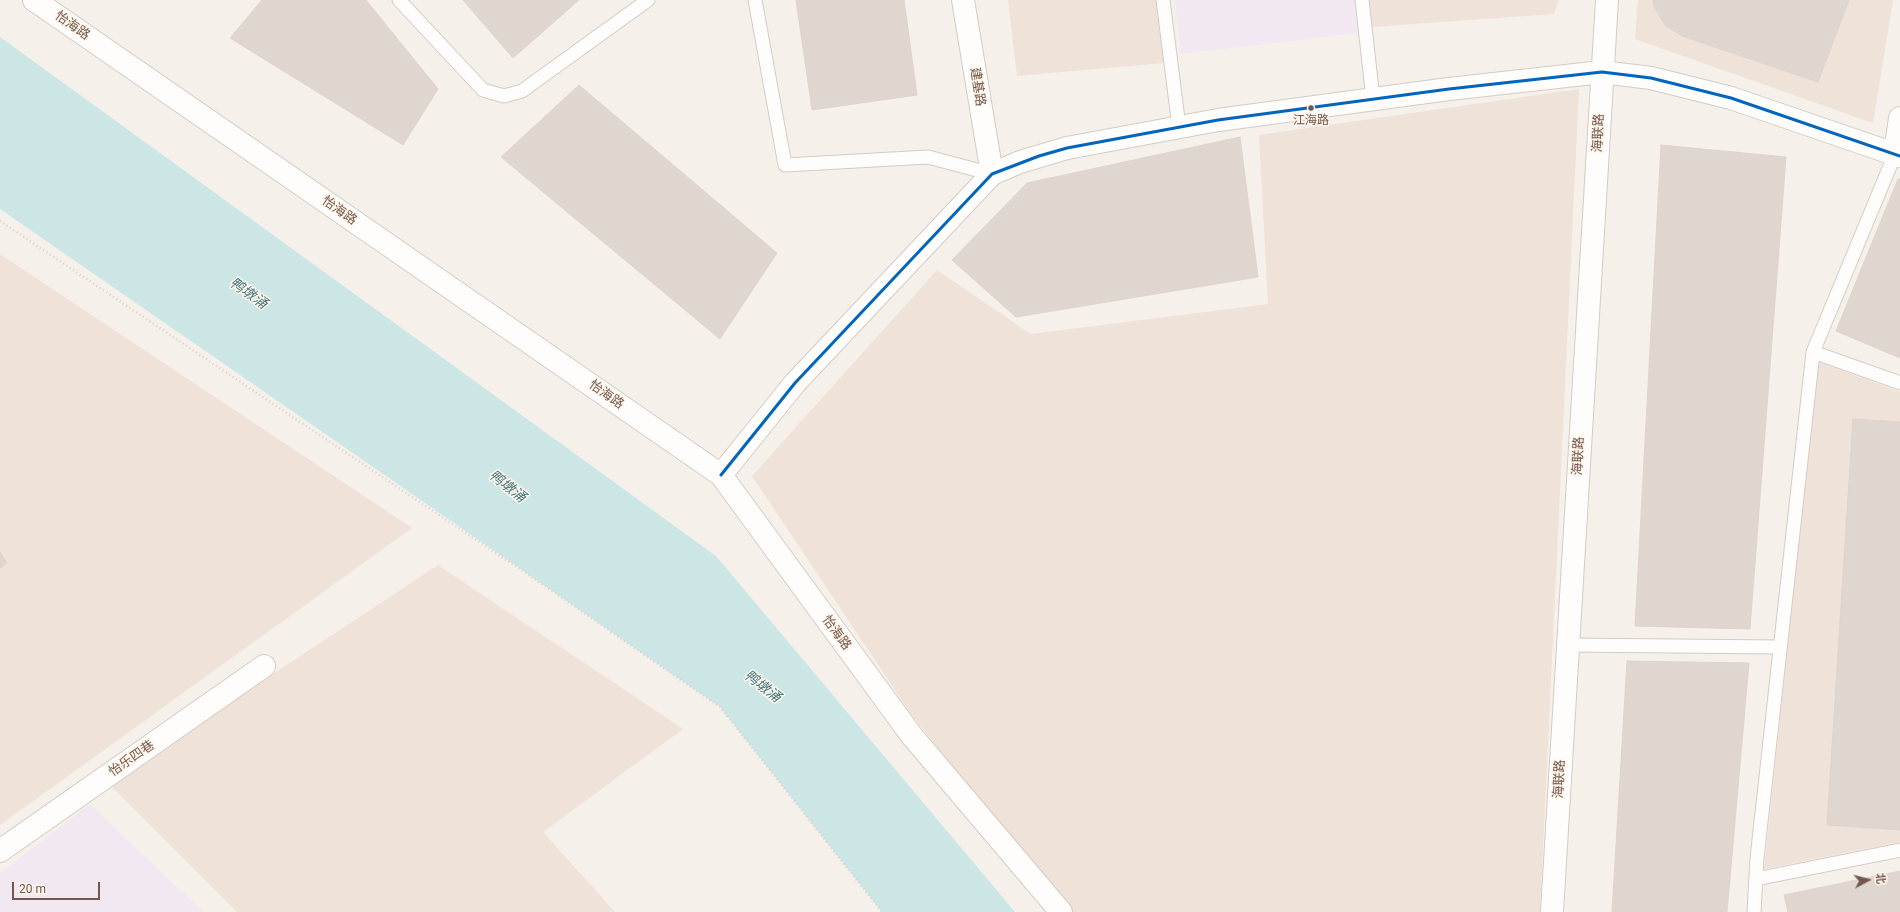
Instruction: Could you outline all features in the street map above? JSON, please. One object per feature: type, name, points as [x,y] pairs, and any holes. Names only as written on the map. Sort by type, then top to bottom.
[{"type":"street","name":"怡海路","points":[[34,0],[720,475],[912,736],[1061,912]]},
{"type":"street","name":"建基路","points":[[963,0],[992,174]]},
{"type":"street","name":"海联路","points":[[1552,912],[1607,0]]},
{"type":"street","points":[[720,475],[795,383],[992,174],[1020,162],[1067,148],[1270,112],[1602,72],[1652,78],[1731,98],[1898,155],[1900,118]]},
{"type":"street","name":"怡乐四巷","points":[[0,851],[264,666]]},
{"type":"lane","points":[[399,0],[483,90],[504,96],[522,91],[640,2]]},
{"type":"lane","points":[[754,0],[785,164],[928,157],[992,174]]},
{"type":"lane","points":[[1163,0],[1179,127]]},
{"type":"lane","points":[[1362,0],[1373,99]]},
{"type":"lane","points":[[1754,912],[1756,879],[1780,647],[1813,352],[1898,155]]},
{"type":"lane","points":[[1813,352],[1900,383]]},
{"type":"lane","points":[[1568,645],[1780,647]]},
{"type":"lane","points":[[1756,879],[1900,850]]},
{"type":"path","points":[[0,221],[538,581],[720,707],[882,912]]},
{"type":"shaded area","points":[[1008,0],[1156,0],[1164,63],[1017,76]]},
{"type":"shaded area","points":[[1175,0],[1355,0],[1359,33],[1181,54]]},
{"type":"shaded area","points":[[1369,0],[1559,0],[1554,14],[1371,27]]},
{"type":"shaded area","points":[[1638,0],[1893,0],[1873,123],[1635,39]]},
{"type":"shaded area","points":[[1579,89],[1540,912],[1072,912],[911,714],[752,476],[937,270],[1031,334],[1268,304],[1259,135]]},
{"type":"shaded area","points":[[0,254],[412,528],[0,825]]},
{"type":"shaded area","points":[[1818,362],[1900,392],[1900,842],[1764,869]]},
{"type":"shaded area","points":[[438,565],[683,729],[543,832],[615,912],[237,912],[108,783]]},
{"type":"shaded area","points":[[90,804],[203,912],[0,912],[0,873]]},
{"type":"water","name":"鸭墩涌","points":[[0,37],[716,556],[1015,912],[882,912],[720,707],[0,209]]},
{"type":"building","points":[[262,0],[366,0],[438,89],[403,145],[230,38]]},
{"type":"building","points":[[463,0],[579,0],[513,58]]},
{"type":"building","points":[[796,0],[904,0],[917,95],[812,110]]},
{"type":"building","points":[[1653,0],[1849,0],[1818,82],[1682,36],[1665,25],[1654,7]]},
{"type":"building","points":[[579,85],[777,253],[720,339],[501,157]]},
{"type":"building","points":[[1240,137],[1258,277],[1016,317],[952,260],[1027,183]]},
{"type":"building","points":[[1661,145],[1786,157],[1750,629],[1635,626]]},
{"type":"building","points":[[1898,179],[1900,179],[1900,358],[1836,331]]},
{"type":"building","points":[[1853,419],[1900,422],[1900,830],[1827,825]]},
{"type":"building","points":[[0,552],[7,563],[0,568]]},
{"type":"building","points":[[1627,661],[1749,663],[1727,912],[1612,912]]},
{"type":"building","points":[[1900,871],[1900,912],[1788,912],[1784,895]]},
{"type":"transit line","points":[[721,475],[795,383],[992,174],[1039,156],[1067,148],[1218,120],[1449,89],[1602,72],[1651,78],[1731,98],[1900,156]]},
{"type":"place","name":"江海路","points":[[1311,108]]}]
